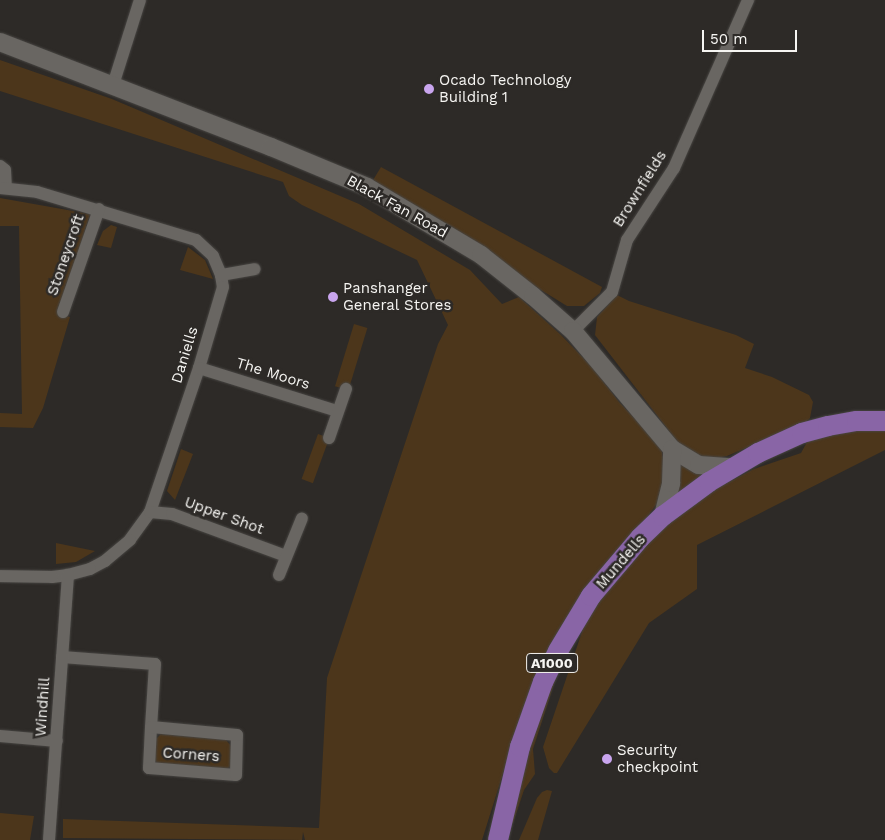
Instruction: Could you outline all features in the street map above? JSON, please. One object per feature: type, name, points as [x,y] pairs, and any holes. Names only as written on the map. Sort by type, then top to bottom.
[{"type":"main road","name":"Black Fan Road","points":[[0,42],[113,85],[367,187],[480,255],[533,296],[573,331],[672,449],[700,465],[731,467]]},
{"type":"main road","name":"Mundells","points":[[498,840],[528,720],[558,651],[591,596],[640,538],[663,516],[731,467],[778,444],[817,429],[857,421],[885,421]]},
{"type":"main road","points":[[663,516],[671,483],[672,449]]},
{"type":"street","points":[[113,85],[140,0]]},
{"type":"street","name":"Brownfields","points":[[573,331],[612,292],[627,240],[674,168],[748,0]]},
{"type":"street","points":[[0,166],[5,170],[3,188]]},
{"type":"street","name":"Daniells","points":[[0,576],[52,577],[90,569],[118,552],[130,540],[150,512],[199,368],[223,287],[214,256],[196,240],[99,209],[37,192],[3,188]]},
{"type":"street","name":"Stoneycroft","points":[[64,312],[99,209]]},
{"type":"street","points":[[221,275],[254,270]]},
{"type":"street","name":"The Moors","points":[[199,368],[337,411]]},
{"type":"street","points":[[329,438],[346,389]]},
{"type":"street","name":"Upper Shot","points":[[150,512],[172,514],[286,556]]},
{"type":"street","points":[[279,575],[302,518]]},
{"type":"street","name":"Windhill","points":[[50,840],[68,575]]},
{"type":"street","name":"Corners","points":[[62,657],[155,664],[151,727],[150,768],[236,775],[237,735],[151,727]]},
{"type":"street","points":[[0,736],[57,741]]},
{"type":"shaded area","points":[[0,60],[112,99],[359,204],[470,270],[502,304],[519,297],[561,335],[592,367],[619,402],[653,438],[662,452],[664,465],[663,495],[645,520],[517,729],[482,840],[305,840],[303,832],[302,840],[63,838],[63,819],[319,828],[327,678],[438,344],[448,325],[417,260],[302,205],[289,196],[283,182],[0,91]]},
{"type":"shaded area","points":[[381,167],[602,287],[600,293],[584,306],[567,306],[370,185]]},
{"type":"shaded area","points":[[0,198],[90,214],[59,314],[70,317],[43,408],[33,428],[0,427],[0,413],[22,414],[19,226],[0,226]]},
{"type":"shaded area","points":[[111,225],[117,227],[111,248],[97,245],[103,231]]},
{"type":"shaded area","points":[[188,247],[205,260],[213,279],[180,270]]},
{"type":"shaded area","points":[[617,295],[629,301],[736,335],[754,344],[745,368],[772,377],[809,395],[813,402],[810,418],[805,423],[727,456],[700,459],[683,449],[595,335],[597,317]]},
{"type":"shaded area","points":[[354,324],[367,328],[348,390],[335,386]]},
{"type":"shaded area","points":[[861,429],[885,430],[885,450],[697,545],[697,589],[649,623],[557,773],[554,773],[549,768],[543,747],[586,620],[601,597],[655,535],[688,507],[712,491],[754,469],[801,453],[807,442],[815,437]]},
{"type":"shaded area","points":[[318,434],[329,438],[313,483],[302,479]]},
{"type":"shaded area","points":[[181,449],[193,454],[175,500],[167,491]]},
{"type":"shaded area","points":[[682,463],[700,473],[701,477],[680,492],[677,488],[679,466]]},
{"type":"shaded area","points":[[56,543],[95,551],[76,562],[56,564]]},
{"type":"shaded area","points":[[557,675],[533,749],[535,774],[524,790],[513,823],[511,824],[538,716]]},
{"type":"shaded area","points":[[161,734],[226,740],[232,747],[231,766],[225,770],[160,766],[154,760],[156,739]]},
{"type":"shaded area","points":[[552,791],[538,840],[519,840],[537,798],[542,792]]},
{"type":"shaded area","points":[[0,813],[34,816],[30,840],[0,840]]},
{"type":"place","name":"Ocado Technology Building 1","points":[[429,89]]},
{"type":"place","name":"Panshanger General Stores","points":[[333,297]]},
{"type":"place","name":"Security checkpoint","points":[[607,759]]}]
